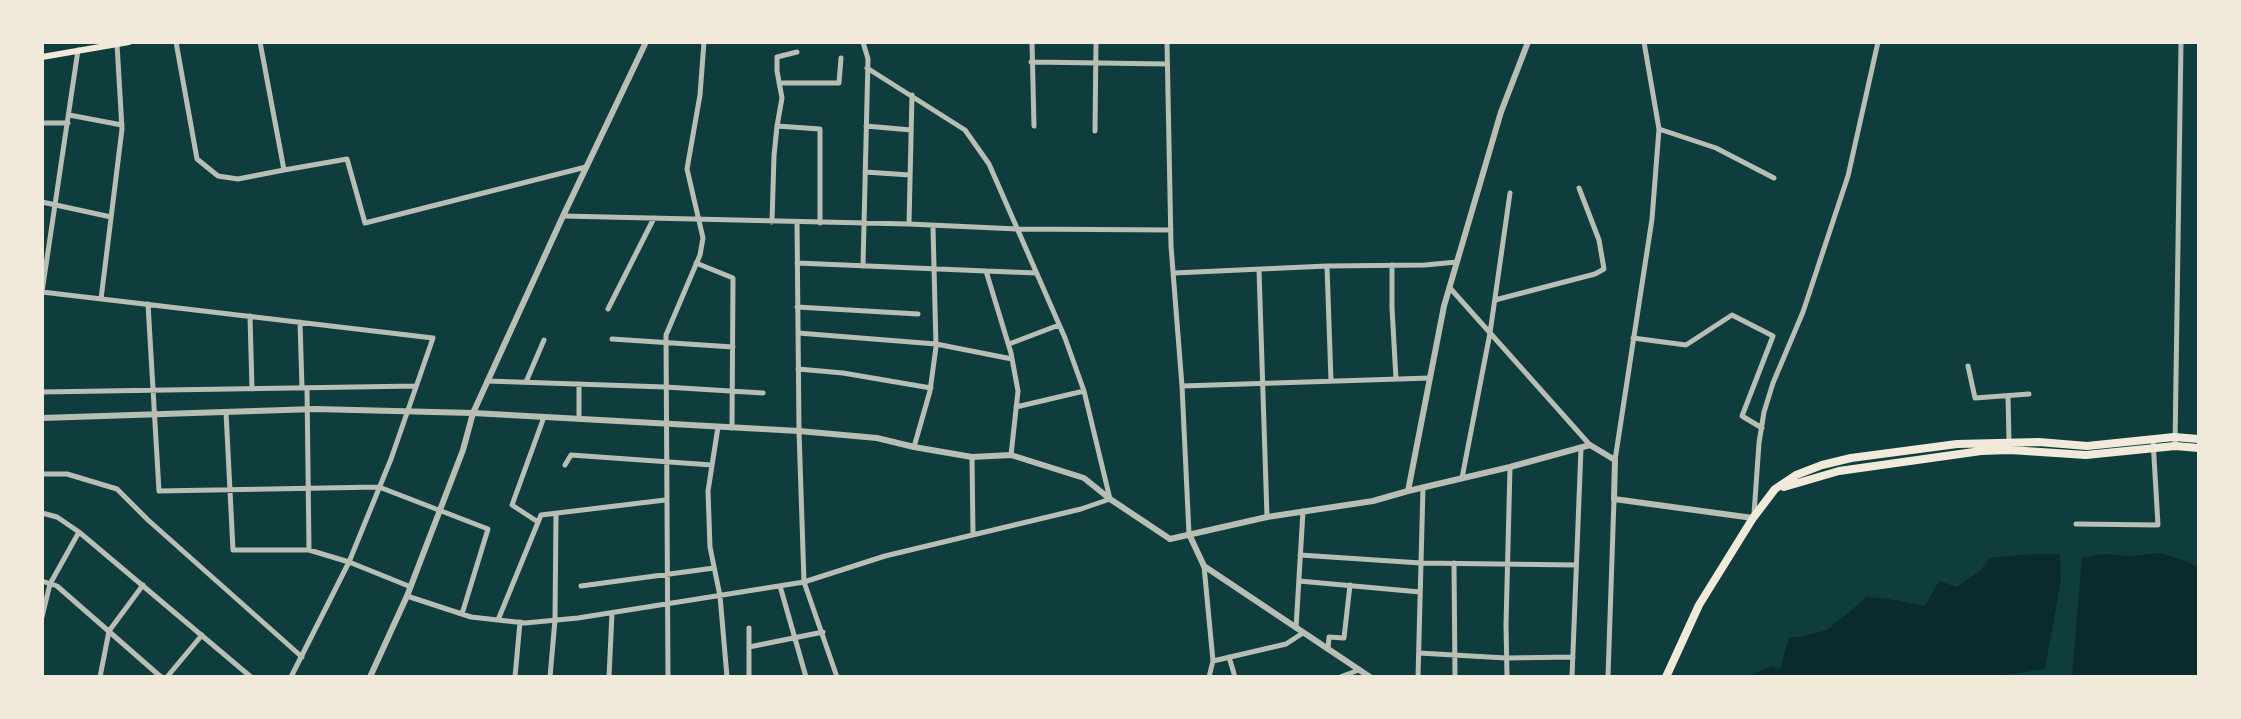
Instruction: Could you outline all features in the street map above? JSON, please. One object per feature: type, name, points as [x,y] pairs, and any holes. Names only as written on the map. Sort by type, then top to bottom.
[{"type":"highway","points":[[1666,677],[1699,605],[1753,518],[1774,491],[1796,475],[1851,458],[1957,444],[2009,441],[2087,446],[2199,439]]},
{"type":"highway","points":[[2175,442],[2199,448]]},
{"type":"highway","points":[[1774,491],[1839,471],[1981,451],[2086,455],[2153,444]]},
{"type":"main road","points":[[42,57],[129,42]]},
{"type":"street","points":[[97,42],[106,45]]},
{"type":"street","points":[[176,42],[197,159],[218,176],[238,179],[347,159],[365,223],[586,167]]},
{"type":"street","points":[[260,42],[284,170]]},
{"type":"street","points":[[370,677],[411,587],[463,450],[473,413],[646,42]]},
{"type":"street","points":[[668,677],[665,343],[700,255],[703,238],[687,169],[700,95],[704,42]]},
{"type":"street","points":[[863,42],[868,59],[863,266]]},
{"type":"street","points":[[1032,42],[1034,126]]},
{"type":"street","points":[[1095,131],[1096,42]]},
{"type":"street","points":[[1167,42],[1171,230],[1189,534],[1204,566],[1213,661],[1209,677]]},
{"type":"street","points":[[1408,491],[1450,288],[1501,112],[1528,42]]},
{"type":"street","points":[[1608,677],[1615,460],[1652,219],[1659,129],[1644,42]]},
{"type":"street","points":[[1614,499],[1753,518],[1762,428],[1773,383],[1803,312],[1848,176],[1878,42]]},
{"type":"street","points":[[2175,442],[2181,42]]},
{"type":"street","points":[[101,299],[122,125],[117,44]]},
{"type":"street","points":[[78,50],[42,292],[433,338],[349,562],[291,677]]},
{"type":"street","points":[[772,222],[774,156],[782,98],[777,57],[797,52]]},
{"type":"street","points":[[779,83],[839,83],[841,58]]},
{"type":"street","points":[[1031,62],[1167,64]]},
{"type":"street","points":[[867,68],[965,130],[989,164],[1059,325],[1084,391],[1110,499]]},
{"type":"street","points":[[909,224],[912,95]]},
{"type":"street","points":[[69,115],[122,125]]},
{"type":"street","points":[[42,123],[68,123]]},
{"type":"street","points":[[777,126],[820,129],[820,223]]},
{"type":"street","points":[[866,126],[911,130]]},
{"type":"street","points":[[1659,129],[1716,148],[1774,178]]},
{"type":"street","points":[[865,172],[910,175]]},
{"type":"street","points":[[1495,300],[1604,269],[1599,240],[1579,188]]},
{"type":"street","points":[[1462,478],[1490,333],[1510,193]]},
{"type":"street","points":[[42,202],[111,217]]},
{"type":"street","points":[[563,216],[1017,229],[1171,230]]},
{"type":"street","points":[[608,309],[654,218]]},
{"type":"street","points":[[797,222],[804,582],[837,677]]},
{"type":"street","points":[[914,447],[931,388],[936,344],[933,227]]},
{"type":"street","points":[[1174,273],[1457,262]]},
{"type":"street","points":[[696,263],[733,278],[732,428]]},
{"type":"street","points":[[797,263],[1036,273]]},
{"type":"street","points":[[1392,265],[1396,379]]},
{"type":"street","points":[[1327,266],[1331,381]]},
{"type":"street","points":[[1259,270],[1267,517]]},
{"type":"street","points":[[986,271],[1009,344],[1018,391],[1011,455]]},
{"type":"street","points":[[1450,288],[1590,445],[1615,460]]},
{"type":"street","points":[[148,304],[159,491],[379,487],[488,529],[462,614]]},
{"type":"street","points":[[797,307],[918,314]]},
{"type":"street","points":[[1633,338],[1686,345],[1732,315],[1773,336],[1742,416],[1762,428]]},
{"type":"street","points":[[250,316],[252,389]]},
{"type":"street","points":[[300,322],[307,409],[309,550]]},
{"type":"street","points":[[1009,344],[1059,325]]},
{"type":"street","points":[[798,333],[936,344],[1012,359]]},
{"type":"street","points":[[612,339],[733,347]]},
{"type":"street","points":[[526,382],[544,340]]},
{"type":"street","points":[[1968,366],[1975,398],[2029,394]]},
{"type":"street","points":[[798,369],[843,373],[931,388]]},
{"type":"street","points":[[1182,386],[1430,378]]},
{"type":"street","points":[[487,381],[763,393]]},
{"type":"street","points":[[579,384],[579,419]]},
{"type":"street","points":[[42,392],[416,386]]},
{"type":"street","points":[[1016,407],[1084,391]]},
{"type":"street","points":[[2008,396],[2009,441]]},
{"type":"street","points":[[42,418],[307,409],[407,411],[799,431],[877,438],[972,457],[1011,455],[1084,478],[1170,539],[1267,517],[1373,501],[1590,445]]},
{"type":"street","points":[[226,412],[233,550],[309,550],[411,587]]},
{"type":"street","points":[[538,522],[512,505],[544,417]]},
{"type":"street","points":[[718,427],[708,491],[710,547],[720,596],[727,677]]},
{"type":"street","points":[[2076,524],[2158,525],[2153,444]]},
{"type":"street","points":[[1572,677],[1581,448]]},
{"type":"street","points":[[565,465],[571,455],[712,465]]},
{"type":"street","points":[[972,457],[973,534]]},
{"type":"street","points":[[1507,677],[1510,467]]},
{"type":"street","points":[[42,474],[67,474],[117,489],[302,657]]},
{"type":"street","points":[[1418,677],[1423,487]]},
{"type":"street","points":[[407,596],[471,617],[520,622],[612,613],[804,582],[885,556],[1081,509],[1110,499]]},
{"type":"street","points":[[498,620],[541,515],[665,500]]},
{"type":"street","points":[[1296,628],[1303,511]]},
{"type":"street","points":[[42,513],[57,517],[79,532],[251,677]]},
{"type":"street","points":[[550,677],[555,620],[556,514]]},
{"type":"street","points":[[42,617],[50,584],[79,532]]},
{"type":"street","points":[[1300,555],[1421,563],[1576,565]]},
{"type":"street","points":[[1454,563],[1455,677]]},
{"type":"street","points":[[1204,566],[1370,677]]},
{"type":"street","points":[[581,586],[714,568]]},
{"type":"street","points":[[42,581],[57,586],[164,677],[202,635]]},
{"type":"street","points":[[1299,581],[1420,592]]},
{"type":"street","points":[[100,677],[109,631],[143,585]]},
{"type":"street","points":[[1328,649],[1329,637],[1344,638],[1350,585]]},
{"type":"street","points":[[780,586],[806,677]]},
{"type":"street","points":[[609,677],[612,613]]},
{"type":"street","points":[[515,677],[520,622]]},
{"type":"street","points":[[749,628],[749,677]]},
{"type":"street","points":[[749,647],[823,632]]},
{"type":"street","points":[[1213,661],[1286,644],[1303,633]]},
{"type":"street","points":[[1419,653],[1455,657],[1573,657]]},
{"type":"street","points":[[1229,657],[1235,677]]},
{"type":"street","points":[[1340,677],[1359,670]]},
{"type":"water","points":[[2160,553],[2189,562],[2199,569],[2199,677],[2072,677],[2082,558],[2102,554],[2131,556]]},
{"type":"water","points":[[2060,554],[2061,580],[2045,669],[1997,676],[1746,677],[1771,666],[1780,669],[1789,637],[1827,630],[1867,597],[1925,606],[1939,581],[1957,587],[1981,570],[1989,558]]}]
